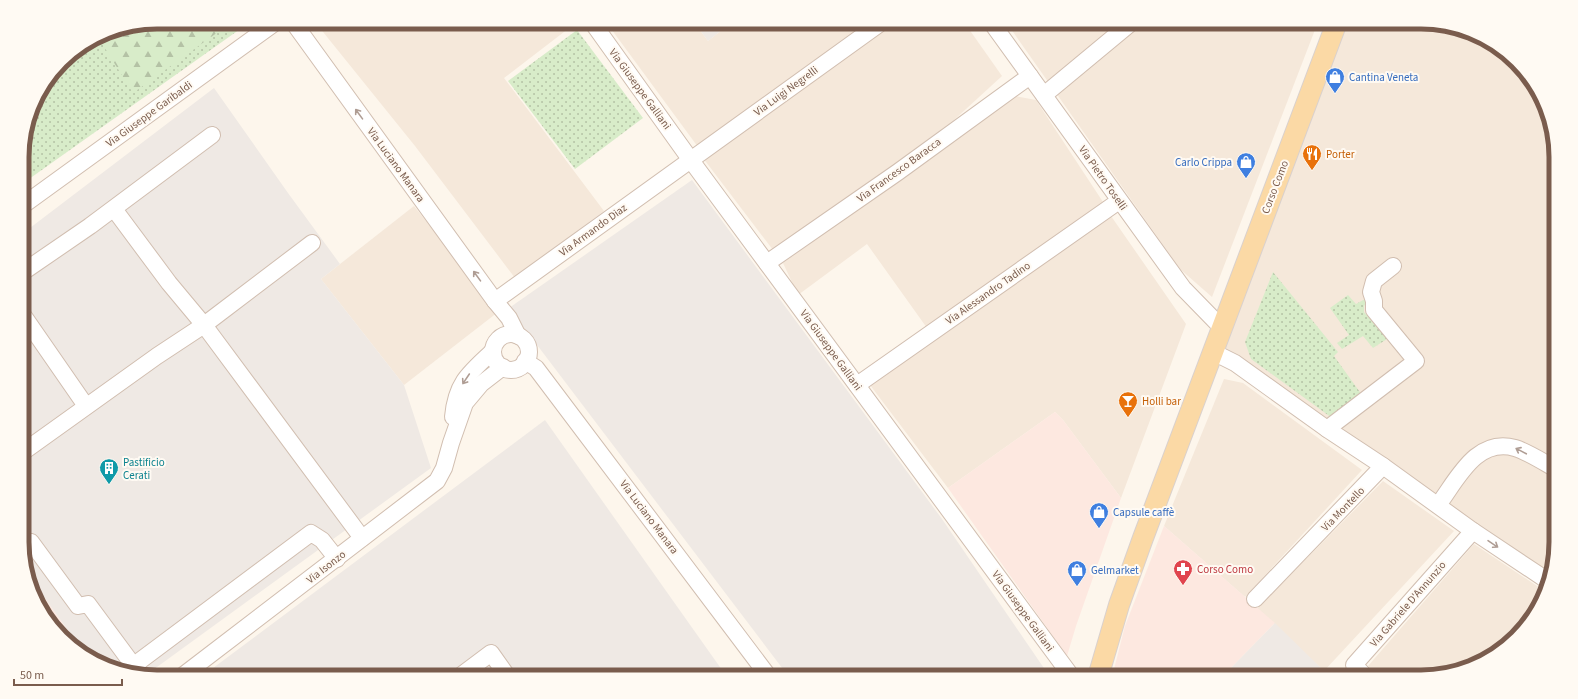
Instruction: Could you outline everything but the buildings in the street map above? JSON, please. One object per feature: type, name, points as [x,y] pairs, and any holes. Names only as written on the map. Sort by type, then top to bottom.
[{"type":"main road","name":"Corso Como","points":[[1100,670],[1119,605],[1141,543],[1334,29]]},
{"type":"street","name":"Via Giuseppe Garibaldi","points":[[29,201],[266,29]]},
{"type":"street","name":"Via Luciano Manara","points":[[298,29],[509,318],[518,336]]},
{"type":"street","name":"Via Giuseppe Galliani","points":[[597,29],[690,159],[1067,670]]},
{"type":"street","name":"Via Luigi Negrelli","points":[[690,159],[872,29]]},
{"type":"street","name":"Via Pietro Toselli","points":[[996,29],[1183,288],[1222,328]]},
{"type":"street","points":[[1044,95],[1124,29]]},
{"type":"street","name":"Via Francesco Baracca","points":[[767,263],[898,172],[1030,76]]},
{"type":"street","points":[[29,268],[114,209],[212,135]]},
{"type":"street","name":"Via Armando Diaz","points":[[498,304],[690,159]]},
{"type":"street","name":"Via Alessandro Tadino","points":[[857,385],[1119,201]]},
{"type":"street","points":[[114,209],[169,283],[204,326],[362,538]]},
{"type":"street","points":[[29,448],[157,356],[204,326],[312,243]]},
{"type":"street","points":[[1328,429],[1416,361],[1374,310],[1374,301],[1371,292],[1374,280],[1393,266]]},
{"type":"street","points":[[496,344],[508,334],[522,338],[528,347],[525,362],[513,369],[503,368],[496,361],[496,344],[502,326],[498,304]]},
{"type":"street","points":[[29,324],[86,406]]},
{"type":"street","name":"Via Isonzo","points":[[451,443],[454,410],[458,390],[468,374],[496,344]]},
{"type":"street","points":[[1213,352],[1235,363],[1328,429],[1384,466],[1473,531],[1544,578]]},
{"type":"street","name":"Via Luciano Manara","points":[[525,362],[536,368],[764,670]]},
{"type":"street","name":"Via Isonzo","points":[[191,670],[437,482],[444,468],[465,403],[481,384],[503,368]]},
{"type":"street","points":[[1438,505],[1467,465],[1479,453],[1503,446],[1516,448],[1549,465]]},
{"type":"street","name":"Via Montello","points":[[1255,599],[1384,466]]},
{"type":"street","name":"Via Gabriele D'Annunzio","points":[[1359,670],[1354,665],[1473,531]]},
{"type":"street","points":[[138,669],[311,533],[322,540],[337,559]]},
{"type":"street","points":[[31,542],[78,606],[88,604],[135,668]]},
{"type":"street","points":[[468,670],[490,653],[503,670]]},
{"type":"shaded area","points":[[321,29],[568,29],[504,78],[604,211],[515,278],[415,146]]},
{"type":"shaded area","points":[[611,29],[699,29],[708,41],[723,29],[858,29],[698,147]]},
{"type":"shaded area","points":[[699,29],[723,29],[708,41]]},
{"type":"shaded area","points":[[885,29],[969,29],[1002,76],[954,120],[890,168],[773,250],[703,158]]},
{"type":"shaded area","points":[[1011,29],[1315,29],[1212,297],[1180,269]]},
{"type":"shaded area","points":[[1341,29],[1421,29],[1446,31],[1485,46],[1499,55],[1523,79],[1532,93],[1545,124],[1549,157],[1549,550],[1546,573],[1221,348]]},
{"type":"shaded area","points":[[214,88],[340,264],[321,279],[404,385],[431,468],[153,670],[132,668],[93,653],[74,639],[38,589],[33,575],[30,559],[29,229]]},
{"type":"shaded area","points":[[1015,96],[1036,100],[1103,202],[927,328],[867,244],[798,295],[783,263]]},
{"type":"shaded area","points":[[692,180],[942,519],[1045,670],[784,670],[509,308]]},
{"type":"shaded area","points":[[414,206],[498,312],[404,385],[321,279]]},
{"type":"shaded area","points":[[1111,216],[1186,324],[1121,498],[1063,420],[1055,412],[948,488],[870,385]]},
{"type":"shaded area","points":[[1224,379],[1243,383],[1362,470],[1245,597],[1164,526]]},
{"type":"shaded area","points":[[1055,412],[1063,420],[1121,498],[1067,656],[948,488]]},
{"type":"shaded area","points":[[545,420],[722,670],[210,670]]},
{"type":"shaded area","points":[[1383,481],[1454,531],[1325,670],[1323,670],[1257,609]]},
{"type":"shaded area","points":[[1164,526],[1275,623],[1229,670],[1114,670],[1125,626]]},
{"type":"shaded area","points":[[1474,544],[1540,588],[1532,606],[1523,620],[1505,638],[1478,657],[1446,668],[1429,670],[1372,670],[1368,666]]},
{"type":"shaded area","points":[[38,589],[74,639],[55,620],[46,606]]},
{"type":"shaded area","points":[[1275,623],[1323,670],[1229,670]]},
{"type":"green space","points":[[222,29],[133,93],[101,42],[124,33],[140,30]]},
{"type":"green space","points":[[240,29],[29,179],[30,140],[33,124],[42,100],[55,79],[73,61],[93,46],[124,33],[140,30]]},
{"type":"green space","points":[[577,30],[643,118],[575,169],[508,81]]},
{"type":"green space","points":[[1273,272],[1338,352],[1334,356],[1362,395],[1332,418],[1251,359],[1245,342]]},
{"type":"green space","points":[[1348,295],[1356,304],[1365,299],[1367,302],[1364,306],[1364,312],[1387,339],[1373,348],[1363,336],[1342,349],[1337,343],[1349,335],[1330,308]]},
{"type":"place","name":"Cantina Veneta","points":[[1335,94]]},
{"type":"place","name":"Porter","points":[[1312,171]]},
{"type":"place","name":"Carlo Crippa","points":[[1246,179]]},
{"type":"place","name":"Holli bar","points":[[1128,418]]},
{"type":"place","name":"Pastificio Cerati","points":[[109,485]]},
{"type":"place","name":"Capsule caffè","points":[[1099,529]]},
{"type":"place","name":"Corso Como","points":[[1183,586]]},
{"type":"place","name":"Gelmarket","points":[[1077,587]]}]
